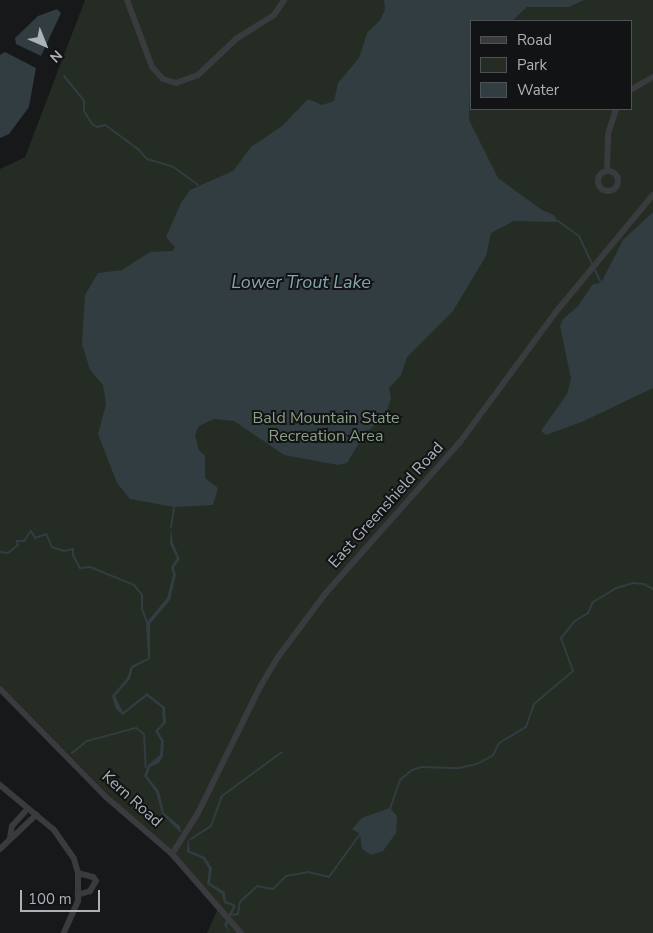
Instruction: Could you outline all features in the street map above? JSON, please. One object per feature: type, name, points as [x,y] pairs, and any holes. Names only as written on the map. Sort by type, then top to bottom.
[{"type":"street","points":[[127,0],[152,67],[163,79],[176,83],[198,75],[236,39],[274,14],[284,0]]},
{"type":"street","points":[[633,88],[653,76]]},
{"type":"street","points":[[607,169],[608,134],[616,110]]},
{"type":"street","name":"East Greenshield Road","points":[[172,854],[198,812],[260,687],[278,657],[325,594],[460,442],[556,313],[653,195]]},
{"type":"street","name":"Kern Road","points":[[0,689],[106,797],[172,854],[224,916],[241,933]]},
{"type":"street","points":[[0,785],[64,840],[78,873],[76,911],[64,933]]},
{"type":"street","points":[[10,838],[12,826],[28,808]]},
{"type":"street","points":[[0,848],[10,838],[21,832],[36,815]]},
{"type":"street","points":[[78,873],[93,876],[96,881],[90,892],[78,896]]},
{"type":"green space","name":"Bald Mountain State Recreation Area","points":[[85,0],[653,0],[653,933],[207,933],[219,906],[0,685],[0,169],[25,157]]},
{"type":"water","name":"Lower Trout Lake","points":[[384,0],[584,0],[569,7],[527,7],[513,20],[470,20],[469,120],[498,178],[542,210],[554,215],[558,222],[514,221],[491,233],[486,256],[453,311],[407,357],[401,375],[389,388],[391,398],[386,414],[364,435],[347,463],[338,465],[284,455],[234,421],[214,419],[199,426],[195,435],[199,450],[205,456],[205,478],[218,488],[213,505],[174,507],[130,499],[117,483],[98,434],[106,404],[103,385],[90,370],[82,344],[85,295],[98,273],[122,270],[150,252],[173,251],[175,247],[166,237],[181,203],[190,190],[233,171],[251,147],[282,126],[308,99],[322,105],[334,101],[338,83],[359,58],[367,33],[380,20],[385,10]]},
{"type":"water","points":[[57,9],[61,13],[41,56],[16,44],[15,38],[38,16]]},
{"type":"water","points":[[5,52],[36,68],[29,107],[9,134],[0,138],[0,55]]},
{"type":"water","points":[[653,212],[653,388],[584,421],[546,435],[541,431],[567,394],[571,379],[560,326],[563,319],[578,306],[593,284],[601,283],[623,240]]},
{"type":"water","points":[[171,527],[173,543],[180,559],[174,568],[176,575],[170,600],[150,624],[150,659],[133,668],[130,679],[115,696],[123,712],[147,693],[165,707],[166,723],[158,731],[164,741],[163,756],[159,763],[150,767],[147,776],[159,791],[164,813],[180,826],[181,833],[162,814],[156,792],[144,776],[148,765],[160,755],[161,741],[155,731],[163,722],[162,708],[147,696],[123,715],[116,709],[112,696],[127,678],[131,666],[148,658],[146,623],[167,598],[173,575],[171,567],[177,558],[170,544]]},
{"type":"water","points":[[390,808],[397,816],[396,833],[383,851],[371,855],[362,849],[360,834],[352,829],[362,818]]},
{"type":"water","points":[[188,837],[190,851],[205,857],[212,868],[210,883],[225,892],[226,901],[236,905],[227,926],[230,933],[224,925],[233,906],[224,903],[222,894],[207,884],[209,869],[203,859],[187,852]]},
{"type":"waterway","points":[[64,76],[84,101],[84,111],[92,124],[97,127],[105,125],[138,149],[147,159],[172,166],[198,185]]},
{"type":"waterway","points":[[558,221],[579,236],[602,285]]},
{"type":"waterway","points":[[171,527],[174,507]]},
{"type":"waterway","points":[[0,552],[8,553],[18,545],[17,541],[24,541],[31,531],[35,538],[46,534],[52,547],[64,551],[73,549],[73,555],[80,568],[90,567],[134,585],[142,595],[142,609],[147,622]]},
{"type":"waterway","points":[[390,809],[400,780],[412,770],[421,767],[459,768],[477,764],[493,755],[499,743],[526,727],[534,704],[573,671],[561,638],[575,621],[588,613],[593,602],[616,588],[633,583],[644,584],[653,589]]},
{"type":"waterway","points":[[72,753],[87,741],[136,728],[144,734],[146,767]]},
{"type":"waterway","points":[[191,839],[211,826],[222,796],[282,752]]},
{"type":"waterway","points":[[233,915],[238,914],[240,902],[257,886],[273,889],[286,876],[308,872],[329,877],[360,834]]}]
